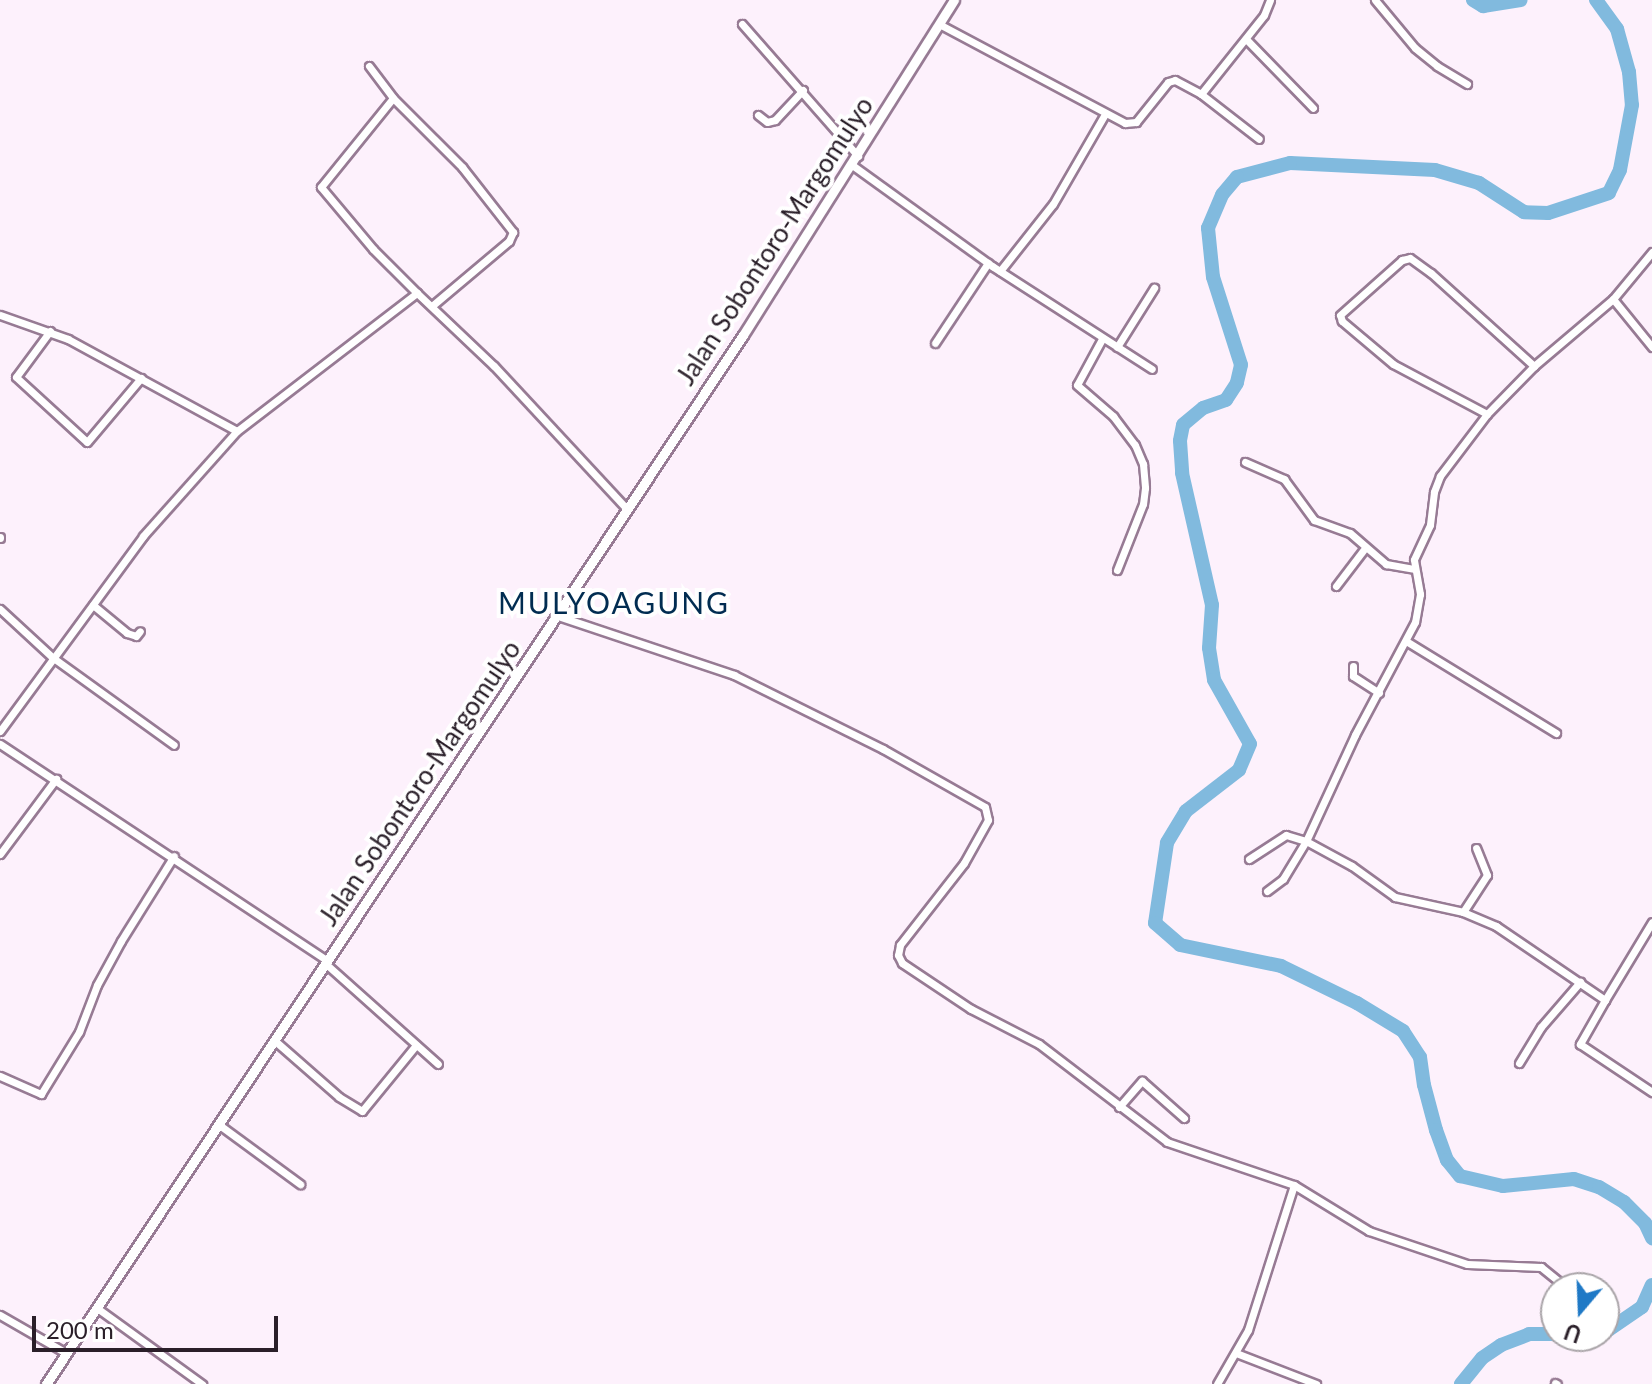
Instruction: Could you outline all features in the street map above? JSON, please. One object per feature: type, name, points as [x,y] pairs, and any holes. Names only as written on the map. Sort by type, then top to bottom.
[{"type":"street","name":"Jalan Sobontoro-Margomulyo","points":[[46,1384],[558,616],[855,160],[954,0]]},
{"type":"street","points":[[1201,94],[1246,39],[1270,0]]},
{"type":"street","points":[[1375,0],[1415,48],[1467,84]]},
{"type":"street","points":[[742,24],[803,90],[855,160],[988,263],[1152,369]]},
{"type":"street","points":[[939,24],[1125,123],[1136,122],[1171,80],[1201,94],[1259,139]]},
{"type":"street","points":[[1246,39],[1313,108]]},
{"type":"street","points":[[369,66],[393,98],[462,167],[513,232],[509,241],[433,305]]},
{"type":"street","points":[[758,115],[767,122],[775,120],[803,90]]},
{"type":"street","points":[[393,98],[321,187],[373,249],[433,305],[567,441],[627,509]]},
{"type":"street","points":[[1000,271],[1053,204],[1105,114]]},
{"type":"street","points":[[1267,891],[1283,879],[1306,841],[1406,641],[1420,607],[1419,583],[1414,569],[1416,555],[1432,520],[1437,483],[1487,414],[1534,366],[1613,299],[1652,252]]},
{"type":"street","points":[[1487,414],[1393,364],[1342,321],[1340,315],[1408,258],[1431,273],[1534,366]]},
{"type":"street","points":[[935,343],[988,263]]},
{"type":"street","points":[[1117,347],[1154,288]]},
{"type":"street","points":[[0,731],[143,536],[237,431],[417,293]]},
{"type":"street","points":[[1613,299],[1652,347]]},
{"type":"street","points":[[0,315],[50,331],[237,431]]},
{"type":"street","points":[[50,331],[16,377],[87,442],[141,378]]},
{"type":"street","points":[[1102,339],[1077,385],[1113,416],[1135,445],[1143,464],[1145,488],[1143,504],[1117,570]]},
{"type":"street","points":[[1245,462],[1284,479],[1314,519],[1350,533],[1388,565],[1414,569]]},
{"type":"street","points":[[1336,586],[1365,548]]},
{"type":"street","points":[[93,605],[127,633],[136,636],[140,631]]},
{"type":"street","points":[[0,609],[52,657],[174,745]]},
{"type":"street","points":[[558,616],[734,675],[871,743],[985,807],[988,820],[975,843],[941,897],[903,939],[899,959],[971,1009],[1039,1044],[1119,1107],[1176,1145],[1249,1167],[1294,1185],[1369,1231],[1467,1264],[1541,1267],[1547,1272]]},
{"type":"street","points":[[1406,641],[1556,733]]},
{"type":"street","points":[[1353,666],[1352,675],[1379,693]]},
{"type":"street","points":[[0,744],[174,856],[327,962],[438,1064]]},
{"type":"street","points":[[0,854],[56,779]]},
{"type":"street","points":[[1249,859],[1284,835],[1306,841],[1352,866],[1395,897],[1463,912],[1507,932],[1605,1000]]},
{"type":"street","points":[[1463,912],[1487,875],[1476,848]]},
{"type":"street","points":[[0,1076],[41,1094],[79,1032],[97,985],[121,941],[174,856]]},
{"type":"street","points":[[1652,922],[1580,1044],[1652,1092]]},
{"type":"street","points":[[1519,1063],[1541,1027],[1580,982]]},
{"type":"street","points":[[274,1040],[339,1097],[362,1111],[416,1045]]},
{"type":"street","points":[[1119,1107],[1142,1081],[1184,1118]]},
{"type":"street","points":[[218,1124],[300,1184]]},
{"type":"street","points":[[1217,1384],[1251,1322],[1294,1185]]},
{"type":"street","points":[[97,1308],[202,1384]]},
{"type":"street","points":[[0,1315],[66,1353]]},
{"type":"street","points":[[1236,1353],[1316,1384]]},
{"type":"waterway","points":[[1473,0],[1483,6],[1521,0]]},
{"type":"waterway","points":[[1596,0],[1617,29],[1629,72],[1632,105],[1620,170],[1609,193],[1548,213],[1524,212],[1479,183],[1435,170],[1290,163],[1237,177],[1222,195],[1208,228],[1213,277],[1241,365],[1237,383],[1226,400],[1203,408],[1183,425],[1180,441],[1182,473],[1212,605],[1209,648],[1214,680],[1250,744],[1239,770],[1186,811],[1167,843],[1155,923],[1180,945],[1281,966],[1357,1003],[1403,1031],[1420,1057],[1436,1130],[1447,1160],[1460,1176],[1503,1186],[1574,1179],[1599,1187],[1624,1202],[1645,1223],[1652,1238]]},
{"type":"waterway","points":[[1620,1322],[1642,1307],[1652,1285]]},
{"type":"waterway","points":[[1461,1384],[1482,1358],[1501,1345],[1529,1334],[1540,1334]]},
{"type":"district","name":"MULYOAGUNG","points":[[614,602]]}]
